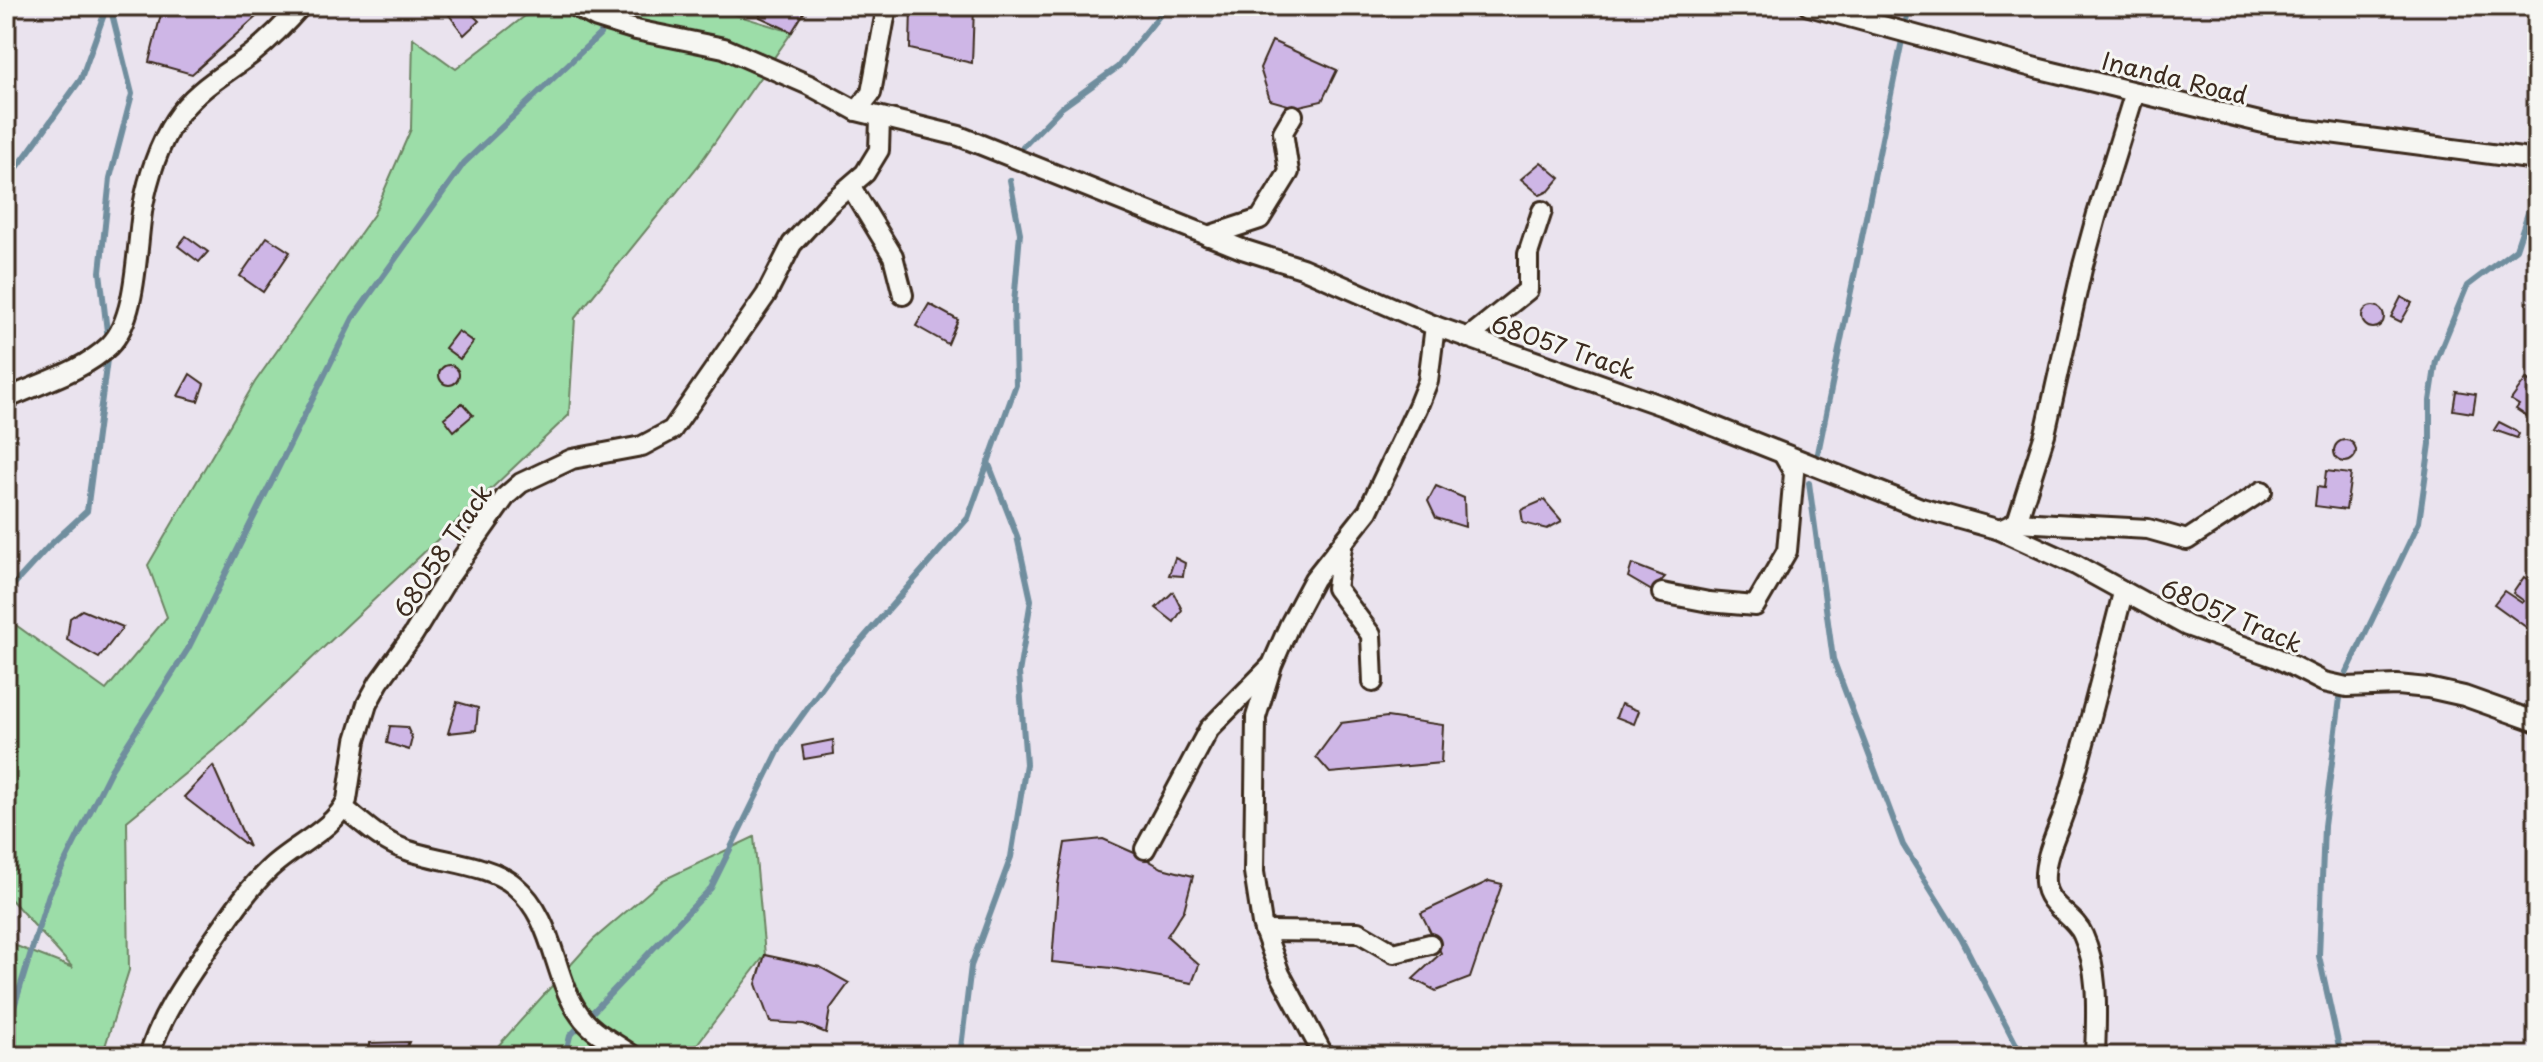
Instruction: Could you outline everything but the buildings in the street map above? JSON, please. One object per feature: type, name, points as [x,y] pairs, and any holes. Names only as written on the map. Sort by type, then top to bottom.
[{"type":"street","points":[[6,399],[109,347],[126,319],[144,201],[154,167],[174,121],[207,85],[251,54],[301,6]]},
{"type":"street","name":"68057 Track","points":[[574,6],[597,18],[627,27],[724,48],[809,85],[857,111],[959,136],[1208,236],[1302,268],[1435,326],[1663,406],[1921,508],[2009,526],[2123,593],[2187,626],[2277,658],[2335,685],[2414,685],[2464,696],[2537,722]]},
{"type":"street","points":[[857,111],[871,93],[887,6]]},
{"type":"street","name":"Inanda Road","points":[[1809,6],[2036,68],[2276,126],[2537,160]]},
{"type":"street","points":[[2135,92],[2082,269],[2045,434],[2009,526],[2148,529],[2187,540],[2262,491]]},
{"type":"street","points":[[1208,236],[1260,219],[1289,172],[1283,132],[1293,115]]},
{"type":"street","name":"68058 Track","points":[[344,808],[356,740],[367,704],[446,581],[506,496],[521,483],[572,459],[642,446],[672,430],[766,295],[792,244],[829,204],[865,173],[879,150],[880,119]]},
{"type":"street","points":[[851,187],[893,256],[903,295]]},
{"type":"street","points":[[1468,338],[1528,290],[1528,254],[1542,211]]},
{"type":"street","points":[[1324,1056],[1280,974],[1264,931],[1254,872],[1256,717],[1272,665],[1289,626],[1314,579],[1368,511],[1418,406],[1428,381],[1435,326]]},
{"type":"street","points":[[1662,593],[1709,602],[1755,606],[1787,551],[1794,473],[1783,454]]},
{"type":"street","points":[[1342,544],[1336,588],[1371,635],[1373,682]]},
{"type":"street","points":[[2095,1056],[2096,997],[2087,945],[2076,923],[2048,895],[2044,879],[2068,802],[2123,593]]},
{"type":"street","points":[[1145,849],[1209,729],[1272,665]]},
{"type":"street","points":[[149,1056],[171,1005],[246,893],[287,852],[344,808],[385,840],[404,850],[482,870],[513,884],[526,896],[549,936],[578,1013],[593,1030],[633,1056]]},
{"type":"street","points":[[1264,931],[1358,932],[1394,953],[1430,944]]},
{"type":"green space","points":[[538,6],[726,6],[723,11],[792,32],[698,166],[575,318],[569,415],[226,740],[127,821],[129,970],[102,1056],[6,1056],[6,942],[73,968],[6,894],[6,618],[106,690],[167,617],[148,565],[255,382],[374,214],[411,129],[413,38],[456,69]]},
{"type":"green space","points":[[754,837],[765,955],[688,1056],[489,1056],[593,940],[663,880]]},
{"type":"waterway","points":[[6,183],[81,79],[107,6]]},
{"type":"waterway","points":[[108,340],[100,272],[110,178],[132,94],[110,6]]},
{"type":"waterway","points":[[1023,147],[1061,108],[1118,67],[1167,6]]},
{"type":"waterway","points":[[1818,453],[1909,6]]},
{"type":"waterway","points":[[6,1033],[49,894],[111,770],[188,649],[353,318],[464,163],[600,34]]},
{"type":"waterway","points":[[565,1056],[570,1036],[711,888],[783,742],[832,674],[968,518],[1016,385],[1014,304],[1020,233],[1010,180]]},
{"type":"waterway","points":[[2347,672],[2419,522],[2430,444],[2430,401],[2436,361],[2467,286],[2516,249],[2537,186]]},
{"type":"waterway","points":[[6,593],[49,546],[87,511],[108,352]]},
{"type":"waterway","points":[[960,1056],[971,966],[1011,857],[1026,764],[1019,673],[1031,600],[1017,536],[988,462]]},
{"type":"waterway","points":[[1809,483],[1833,659],[1903,845],[1962,940],[2022,1056]]},
{"type":"waterway","points":[[2340,698],[2324,826],[2319,956],[2341,1056]]}]
